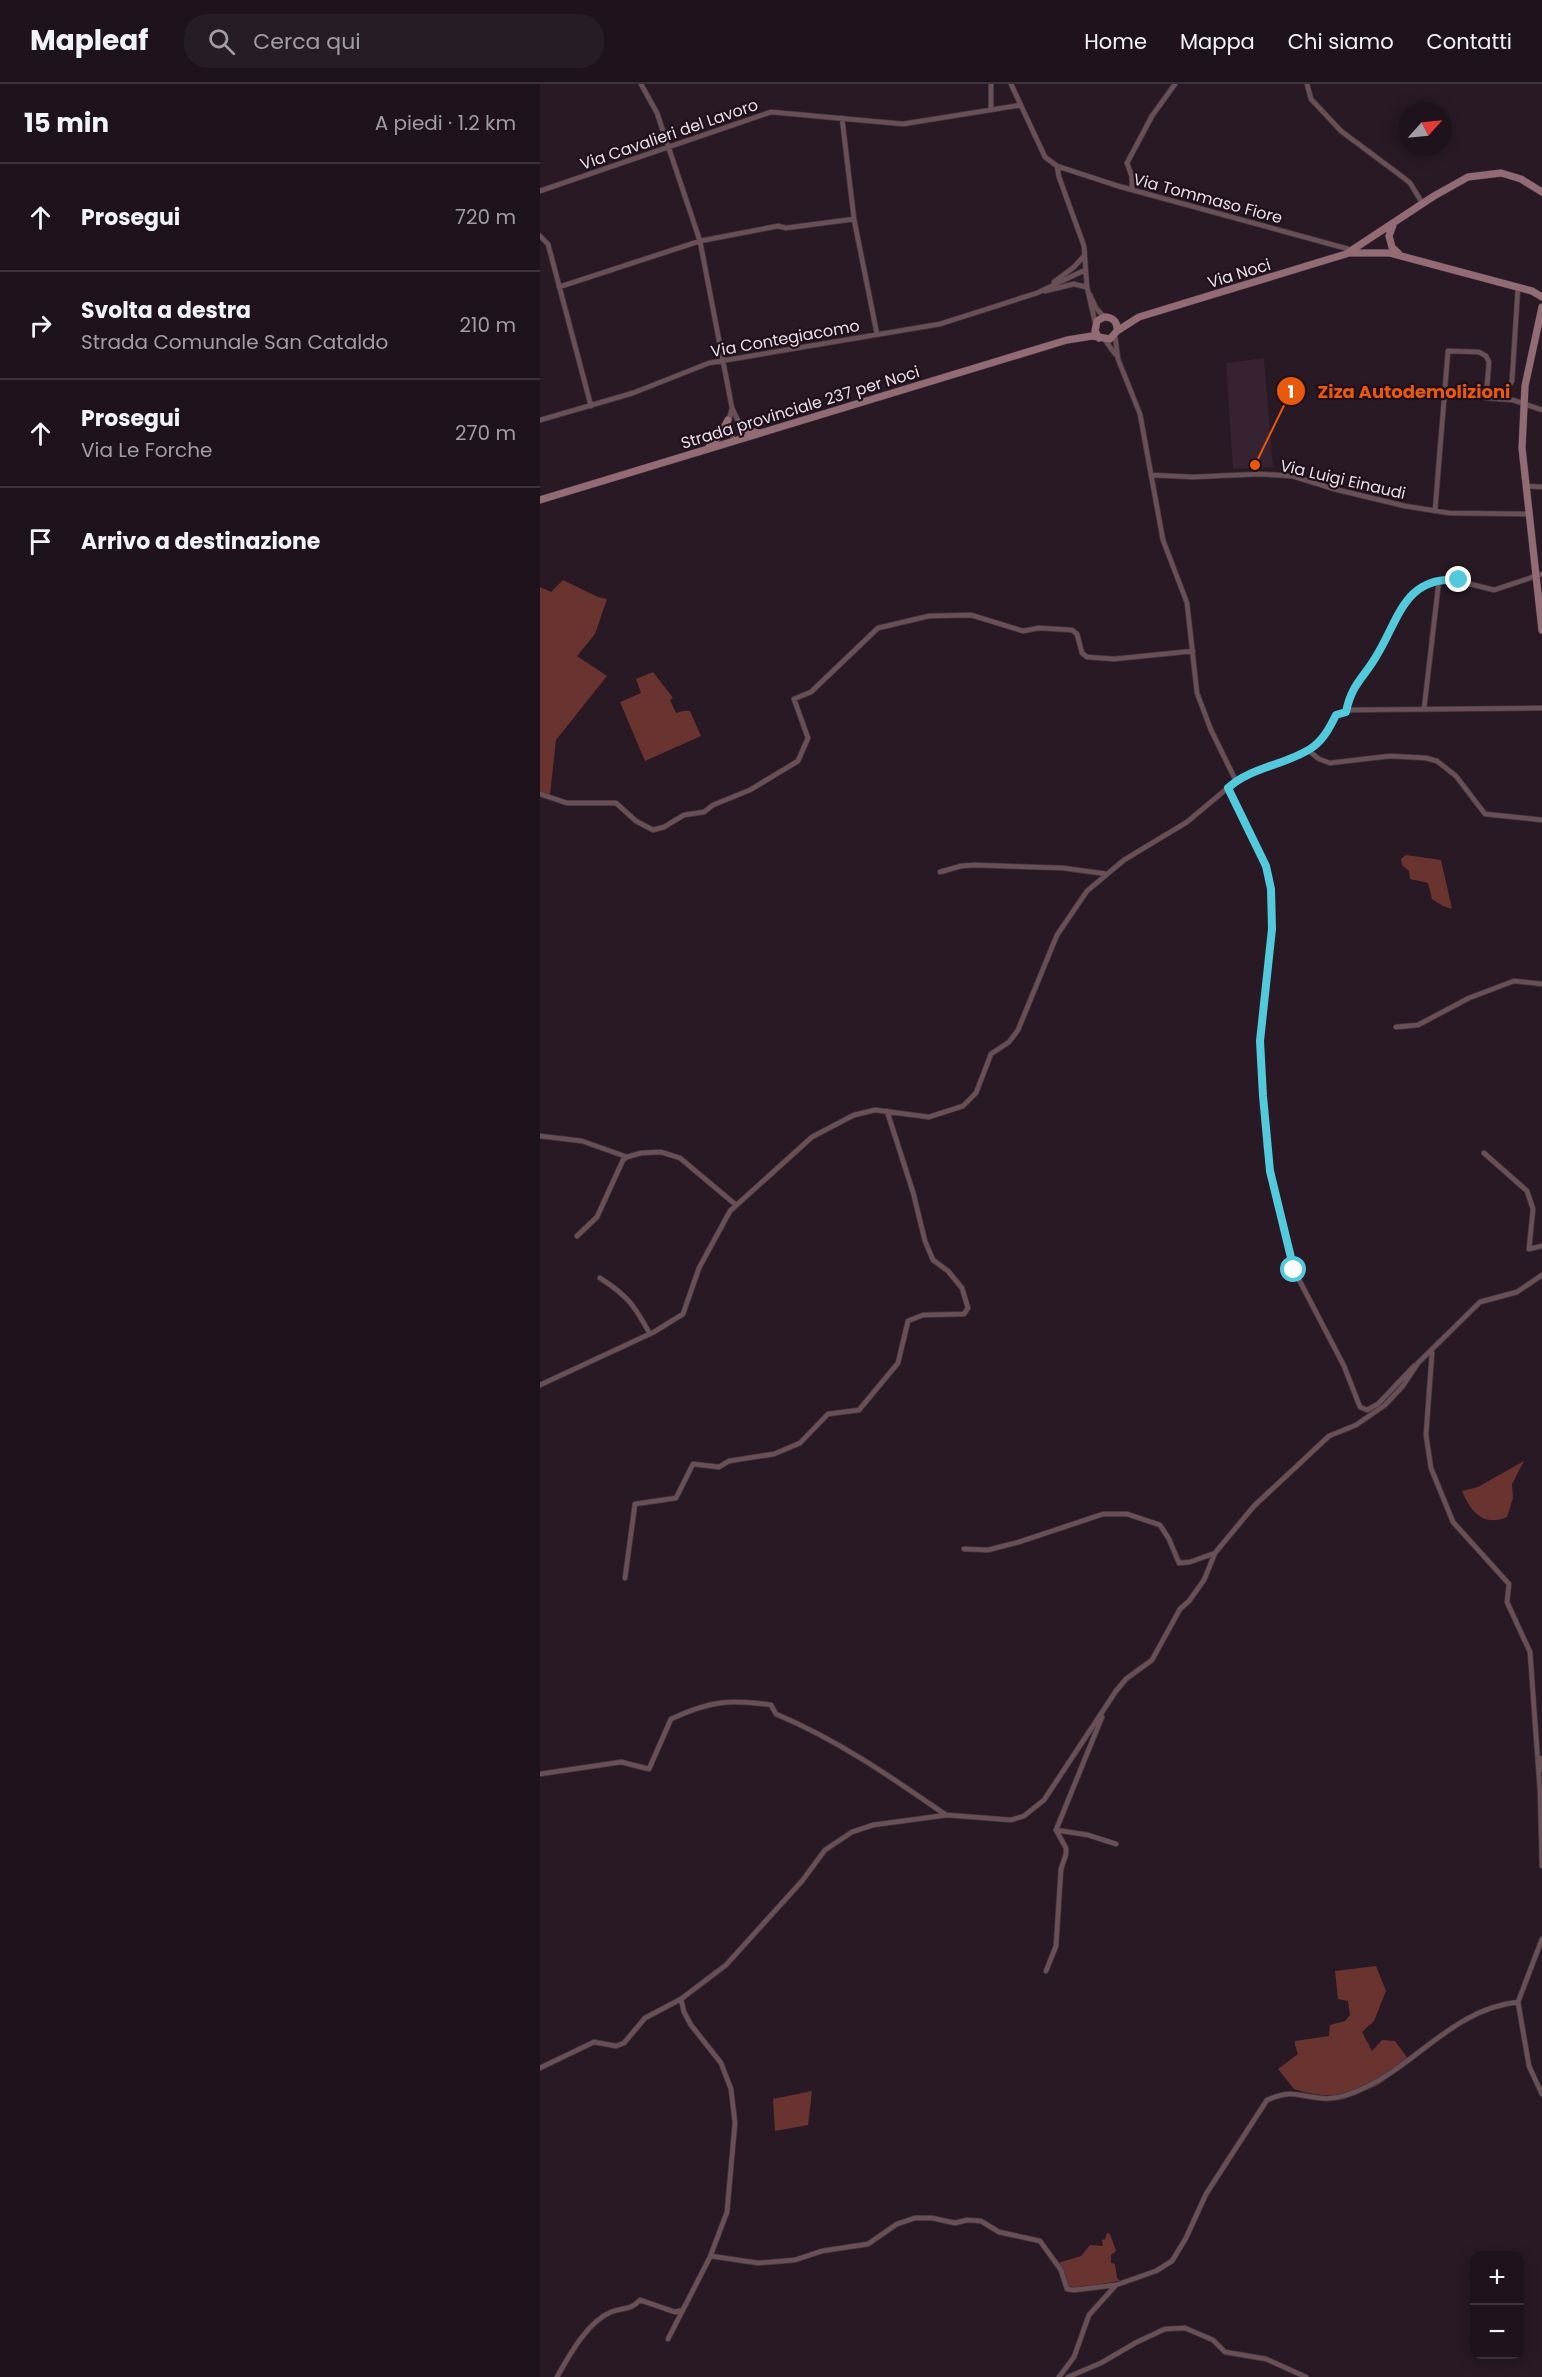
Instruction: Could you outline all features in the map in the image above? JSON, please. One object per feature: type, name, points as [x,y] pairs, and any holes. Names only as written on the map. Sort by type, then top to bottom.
[{"type":"main road","name":"Via Noci","points":[[1108,318],[1139,317],[1349,252],[1468,177],[1501,173],[1521,179],[1540,189]]},
{"type":"main road","points":[[1393,225],[1389,236],[1390,243],[1403,256]]},
{"type":"main road","points":[[1349,252],[1376,252],[1403,256],[1532,291],[1542,297]]},
{"type":"main road","points":[[1532,291],[1541,308],[1525,386],[1522,448],[1533,549],[1539,575],[1542,630]]},
{"type":"main road","name":"Via Noci","points":[[1116,333],[1139,317]]},
{"type":"main road","points":[[1108,318],[1117,325],[1116,333],[1102,339],[1095,331],[1095,324],[1108,318]]},
{"type":"main road","name":"Strada provinciale 237 per Noci","points":[[1067,340],[1095,324]]},
{"type":"main road","name":"Strada provinciale 237 per Noci","points":[[540,500],[1067,340],[1084,336],[1102,339]]},
{"type":"main road","points":[[708,449],[720,435],[728,420]]},
{"type":"main road","points":[[739,423],[748,431],[759,433]]},
{"type":"street","points":[[641,84],[655,107],[700,241],[732,408],[739,423],[737,440]]},
{"type":"street","points":[[991,84],[991,110]]},
{"type":"street","points":[[1011,84],[1045,157],[1057,166],[1084,246],[1083,257],[1087,287],[1095,324]]},
{"type":"street","points":[[1132,190],[1132,177],[1127,163],[1152,116],[1175,84]]},
{"type":"street","points":[[1307,84],[1311,99],[1341,131],[1410,183],[1423,204]]},
{"type":"street","name":"Via Cavalieri del Lavoro","points":[[540,191],[771,112],[903,124],[1021,105]]},
{"type":"street","points":[[842,118],[854,219],[878,334]]},
{"type":"street","name":"Via Tommaso Fiore","points":[[1057,166],[1132,190],[1349,252]]},
{"type":"street","points":[[559,287],[700,241],[778,226],[786,228],[854,219]]},
{"type":"street","points":[[540,236],[548,244],[591,406]]},
{"type":"street","name":"Via Contegiacomo","points":[[1037,293],[1066,273],[1083,257]]},
{"type":"street","name":"Via Contegiacomo","points":[[1037,293],[1085,270]]},
{"type":"street","name":"Via Contegiacomo","points":[[540,420],[633,393],[709,363],[940,324],[1037,293],[1074,284],[1087,287]]},
{"type":"street","points":[[1087,287],[1096,308],[1108,318]]},
{"type":"street","points":[[1497,398],[1512,381],[1518,287]]},
{"type":"street","points":[[1116,333],[1118,359]]},
{"type":"street","points":[[1102,339],[1118,359],[1140,414],[1162,540],[1187,603],[1197,693],[1216,741],[1236,782]]},
{"type":"street","points":[[1435,511],[1448,351],[1479,351],[1486,356],[1489,362],[1486,398],[1497,398],[1542,410]]},
{"type":"street","points":[[732,408],[728,429],[737,440]]},
{"type":"street","name":"Via Luigi Einaudi","points":[[1151,475],[1292,476],[1334,489],[1435,511],[1529,514]]},
{"type":"street","points":[[1526,486],[1542,487]]},
{"type":"street","points":[[1533,549],[1542,553]]},
{"type":"street","points":[[1346,712],[1354,687],[1375,659],[1401,607],[1420,588],[1439,580],[1459,580],[1494,591],[1539,575]]},
{"type":"street","points":[[1424,709],[1439,580]]},
{"type":"street","points":[[540,794],[567,803],[616,803],[636,821],[653,831],[684,815],[704,812],[713,805],[750,790],[798,761],[808,738],[794,699],[811,692],[878,628],[889,624],[929,616],[971,615],[1023,631],[1039,628],[1072,630],[1077,634],[1082,653],[1087,657],[1114,659],[1193,651]]},
{"type":"street","points":[[540,1385],[650,1334],[683,1314],[704,1258],[722,1223],[736,1205],[822,1131],[854,1115],[874,1110],[929,1117],[963,1106],[972,1100],[991,1054],[1009,1042],[1018,1030],[1056,935],[1087,891],[1124,860],[1187,822],[1236,782],[1308,750],[1326,734],[1336,715],[1346,712],[1542,708]]},
{"type":"street","points":[[1308,750],[1319,759],[1330,763],[1390,756],[1426,758],[1437,761],[1456,776],[1485,814],[1542,820]]},
{"type":"street","points":[[1228,788],[1266,866],[1271,889],[1272,929],[1260,1041],[1270,1171],[1294,1270],[1344,1366],[1360,1407],[1363,1410],[1371,1409],[1378,1404],[1407,1371],[1432,1352],[1480,1302],[1516,1292],[1542,1275]]},
{"type":"street","points":[[940,872],[974,865],[1063,868],[1107,874]]},
{"type":"street","points":[[1396,1027],[1418,1025],[1468,998],[1514,981],[1542,984]]},
{"type":"street","points":[[625,1578],[635,1504],[676,1498],[693,1464],[719,1467],[729,1461],[774,1454],[800,1443],[828,1414],[858,1410],[898,1363],[908,1321],[922,1315],[964,1314],[968,1308],[962,1288],[948,1271],[933,1260],[925,1241],[913,1192],[887,1111]]},
{"type":"street","points":[[540,1136],[582,1140],[627,1158]]},
{"type":"street","points":[[577,1236],[597,1217],[623,1160],[641,1153],[661,1152],[680,1158],[736,1205]]},
{"type":"street","points":[[1484,1153],[1527,1191],[1533,1209],[1529,1249],[1542,1246]]},
{"type":"street","points":[[600,1278],[633,1304],[650,1334]]},
{"type":"street","points":[[1432,1352],[1426,1434],[1431,1468],[1453,1522],[1509,1584],[1507,1602],[1530,1652],[1540,1791],[1542,1866]]},
{"type":"street","points":[[540,2068],[594,2042],[616,2046],[624,2043],[645,2018],[681,2000],[726,1965],[802,1881],[825,1850],[852,1832],[873,1825],[947,1815],[1011,1820],[1034,1810],[1044,1800],[1126,1679],[1152,1660],[1180,1609],[1189,1602],[1204,1580],[1215,1553],[1254,1506],[1329,1436],[1356,1425],[1385,1405],[1402,1387],[1419,1363]]},
{"type":"street","points":[[964,1549],[988,1550],[1103,1514],[1127,1514],[1160,1525],[1179,1563],[1190,1562],[1215,1553]]},
{"type":"street","points":[[540,1774],[621,1761],[649,1769],[671,1719],[699,1707],[738,1701],[771,1705],[776,1714],[842,1746],[947,1815]]},
{"type":"street","points":[[1056,1830],[1108,1704]]},
{"type":"street","points":[[1540,1791],[1542,1758]]},
{"type":"street","points":[[1056,1830],[1088,1835],[1116,1844]]},
{"type":"street","points":[[1046,1971],[1056,1946],[1061,1869],[1066,1854],[1066,1848],[1056,1830]]},
{"type":"street","points":[[1542,1939],[1518,2002],[1529,2066],[1542,2094]]},
{"type":"street","points":[[668,2339],[711,2256],[728,2212],[735,2123],[734,2101],[721,2063],[691,2025],[681,2000]]},
{"type":"street","points":[[711,2256],[758,2262],[784,2262],[822,2251],[868,2244],[897,2224],[915,2218],[932,2218],[956,2223],[967,2220],[981,2221],[999,2232],[1040,2241],[1061,2270],[1067,2289],[1116,2285],[1156,2271],[1172,2261],[1186,2238],[1206,2194],[1267,2100],[1282,2094],[1298,2093],[1320,2098],[1341,2098],[1385,2076],[1444,2032],[1473,2016],[1491,2007],[1518,2002]]},
{"type":"street","points":[[1059,2377],[1074,2357],[1089,2315],[1116,2285]]},
{"type":"street","points":[[557,2377],[573,2348],[610,2312],[634,2307],[640,2300],[675,2312],[683,2310]]},
{"type":"street","points":[[1068,2377],[1165,2329],[1185,2328],[1213,2340],[1225,2352],[1266,2359],[1306,2377]]},
{"type":"shaded area","points":[[1264,358],[1273,467],[1233,469],[1226,363]]},
{"type":"shaded area","points":[[563,580],[607,599],[595,634],[577,656],[607,676],[556,740],[550,795],[540,792],[540,587],[551,592]]},
{"type":"shaded area","points":[[653,672],[673,698],[670,700],[676,713],[690,711],[701,736],[645,761],[620,702],[641,693],[636,679]]},
{"type":"shaded area","points":[[1406,855],[1441,860],[1452,909],[1432,899],[1428,883],[1410,879],[1409,871],[1402,865],[1401,859]]},
{"type":"shaded area","points":[[1524,1461],[1512,1484],[1513,1498],[1507,1517],[1491,1520],[1479,1516],[1469,1505],[1462,1491],[1478,1487]]},
{"type":"shaded area","points":[[1376,1966],[1386,1991],[1374,2021],[1362,2032],[1372,2051],[1382,2040],[1395,2041],[1409,2060],[1376,2086],[1356,2093],[1325,2095],[1294,2089],[1278,2069],[1298,2054],[1295,2041],[1329,2036],[1330,2025],[1345,2021],[1350,2015],[1348,2001],[1338,1999],[1335,1971]]},
{"type":"shaded area","points":[[812,2091],[808,2125],[775,2131],[773,2099]]},
{"type":"shaded area","points":[[1107,2233],[1110,2234],[1116,2251],[1111,2255],[1111,2263],[1115,2264],[1117,2278],[1120,2281],[1069,2289],[1058,2263],[1081,2256],[1090,2245],[1103,2246],[1102,2240],[1105,2239]]},
{"type":"place","name":"Ziza Autodemolizioni","points":[[1255,465]]},
{"type":"route","points":[[1294,1270],[1270,1171],[1263,1096],[1260,1041],[1272,929],[1271,889],[1266,866],[1228,788],[1244,777],[1311,748],[1326,734],[1336,715],[1346,712],[1349,696],[1375,659],[1390,632],[1395,616],[1411,595],[1420,588],[1439,580],[1459,580]]}]
